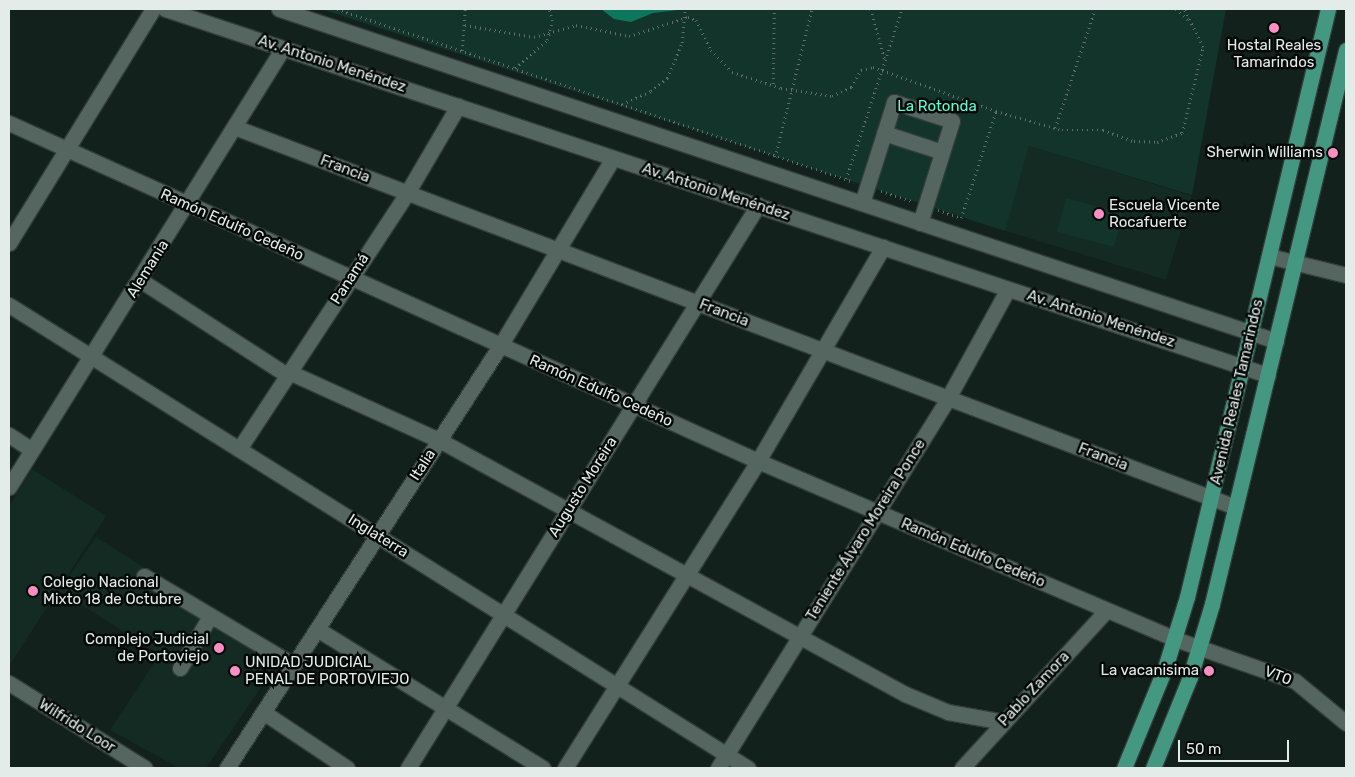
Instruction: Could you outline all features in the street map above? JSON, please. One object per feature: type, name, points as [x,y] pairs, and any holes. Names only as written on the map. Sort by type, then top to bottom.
[{"type":"main road","name":"Avenida Reales Tamarindos","points":[[1124,768],[1175,639],[1244,367],[1328,9]]},
{"type":"main road","name":"Avenida Reales Tamarindos","points":[[1152,768],[1200,647],[1236,507],[1346,50]]},
{"type":"street","points":[[9,243],[153,9]]},
{"type":"street","name":"Av. Antonio Menéndez","points":[[165,9],[1268,375]]},
{"type":"street","points":[[279,9],[1276,341]]},
{"type":"street","name":"Alemania","points":[[9,487],[237,128],[283,48]]},
{"type":"street","points":[[862,203],[894,102],[952,121],[920,223]]},
{"type":"street","name":"Panamá","points":[[239,449],[407,193],[458,106]]},
{"type":"street","name":"Ramón Edulfo Cedeño","points":[[9,123],[758,461],[1175,639],[1200,647]]},
{"type":"street","name":"Francia","points":[[237,128],[1236,507]]},
{"type":"street","points":[[884,133],[942,152]]},
{"type":"street","name":"Italia","points":[[228,768],[500,346],[614,158]]},
{"type":"street","name":"Augusto Moreira","points":[[408,768],[758,206]]},
{"type":"street","points":[[565,768],[758,461],[883,248]]},
{"type":"street","points":[[1269,256],[1346,275]]},
{"type":"street","points":[[140,280],[288,373],[439,440],[935,708],[1004,722]]},
{"type":"street","name":"Teniente Álvaro Moreira Ponce","points":[[718,768],[948,398],[1008,289]]},
{"type":"street","name":"Inglaterra","points":[[9,305],[748,768]]},
{"type":"street","points":[[9,435],[32,450]]},
{"type":"street","points":[[144,576],[294,665]]},
{"type":"street","name":"Pablo Zamora","points":[[962,768],[1107,610]]},
{"type":"street","points":[[180,668],[210,616]]},
{"type":"street","points":[[317,629],[543,768]]},
{"type":"street","name":"VT0","points":[[1200,647],[1295,681],[1346,724]]},
{"type":"street","name":"Wilfrido Loor","points":[[9,684],[145,768]]},
{"type":"street","points":[[263,712],[347,768]]},
{"type":"path","points":[[339,9],[961,218],[996,112]]},
{"type":"path","points":[[462,51],[465,9]]},
{"type":"path","points":[[515,68],[549,33],[549,9]]},
{"type":"path","points":[[620,104],[652,91],[667,78],[682,43],[686,16],[685,9]]},
{"type":"path","points":[[773,84],[774,9]]},
{"type":"path","points":[[386,32],[774,161],[790,89],[812,9]]},
{"type":"path","points":[[871,9],[885,60]]},
{"type":"path","points":[[846,179],[902,9]]},
{"type":"path","points":[[1055,128],[1096,9]]},
{"type":"path","points":[[1176,9],[1192,23]]},
{"type":"path","points":[[465,25],[534,36],[576,25],[629,36],[686,16],[696,20],[712,50],[732,72],[790,89],[832,96],[851,87],[861,70],[872,67],[881,72],[996,112],[1055,128],[1103,130],[1134,141],[1157,142],[1182,133],[1203,47],[1184,9]]},
{"type":"shaded area","points":[[601,9],[686,9],[653,13],[631,22],[614,19]]},
{"type":"shaded area","name":"Escuela Vicente Rocafuerte","points":[[1029,146],[1192,196],[1166,280],[1003,230]]},
{"type":"shaded area","name":"Colegio Nacional Mixto 18 de Octubre","points":[[32,469],[106,516],[9,666],[9,506]]},
{"type":"shaded area","name":"Complejo Judicial de Portoviejo","points":[[96,537],[283,655],[206,768],[179,768],[110,730],[160,654],[59,591]]},
{"type":"green space","name":"La Rotonda","points":[[321,9],[1226,9],[1192,195],[1029,146],[1005,231]]},
{"type":"green space","points":[[1066,198],[1123,213],[1114,247],[1057,232]]},
{"type":"place","name":"Hostal Reales Tamarindos","points":[[1274,28]]},
{"type":"place","name":"Sherwin Williams","points":[[1333,153]]},
{"type":"place","name":"Escuela Vicente Rocafuerte","points":[[1099,214]]},
{"type":"place","name":"Colegio Nacional Mixto 18 de Octubre","points":[[33,591]]},
{"type":"place","name":"Complejo Judicial de Portoviejo","points":[[219,648]]},
{"type":"place","name":"UNIDAD JUDICIAL PENAL DE PORTOVIEJO","points":[[235,671]]},
{"type":"place","name":"La vacanisima","points":[[1209,671]]}]
